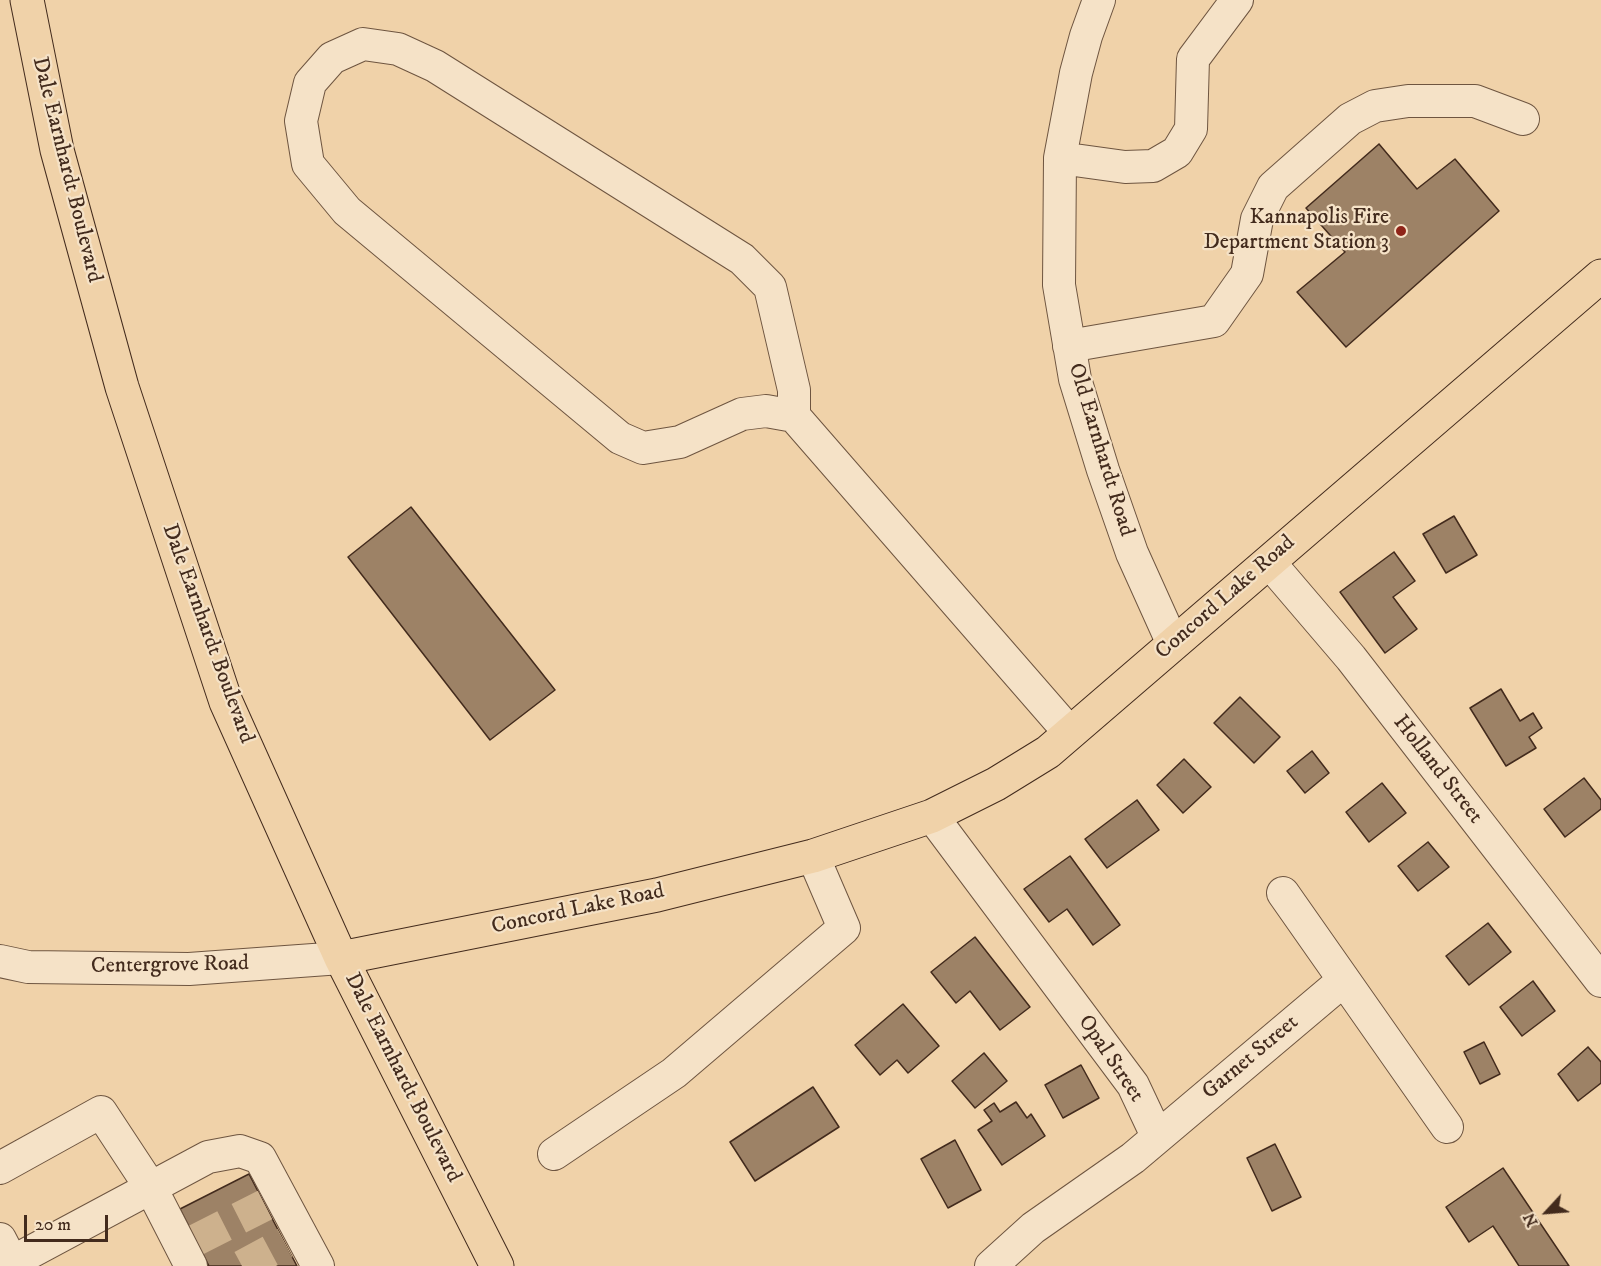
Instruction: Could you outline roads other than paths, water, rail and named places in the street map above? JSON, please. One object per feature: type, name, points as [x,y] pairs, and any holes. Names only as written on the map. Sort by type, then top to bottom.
[{"type":"main road","name":"Dale Earnhardt Boulevard","points":[[27,0],[57,150],[122,387],[226,702],[341,958],[497,1266]]},
{"type":"main road","name":"Concord Lake Road","points":[[341,958],[657,895],[813,856],[932,816],[996,784],[1048,752],[1601,276]]},
{"type":"street","name":"Old Earnhardt Road","points":[[1099,0],[1076,73],[1060,159],[1059,285],[1075,379],[1103,470],[1132,553],[1173,644]]},
{"type":"street","points":[[1060,159],[1125,167],[1153,166],[1177,152],[1191,129],[1193,59],[1237,0]]},
{"type":"street","points":[[794,416],[794,390],[770,287],[742,259],[435,66],[398,50],[363,44],[332,58],[310,83],[301,121],[308,164],[346,211],[620,438],[644,448],[680,442],[742,414],[766,411],[794,416],[1070,733]]},
{"type":"street","points":[[1069,346],[1214,321],[1247,274],[1257,219],[1273,186],[1350,119],[1375,106],[1408,101],[1475,101],[1523,119]]},
{"type":"street","name":"Holland Street","points":[[1269,562],[1351,658],[1601,981]]},
{"type":"street","name":"Opal Street","points":[[932,816],[1133,1085],[1157,1136]]},
{"type":"street","points":[[554,1154],[674,1073],[844,928],[813,856]]},
{"type":"street","points":[[1284,894],[1447,1127]]},
{"type":"street","name":"Centergrove Road","points":[[0,960],[28,967],[189,969],[341,958]]},
{"type":"street","name":"Garnet Street","points":[[1157,1136],[1344,980]]},
{"type":"street","points":[[0,1168],[101,1112],[190,1251]]},
{"type":"street","points":[[991,1266],[1033,1228],[1133,1158],[1157,1136]]},
{"type":"street","points":[[9,1256],[150,1188],[207,1157],[240,1151],[260,1158],[273,1201],[293,1239],[318,1266]]},
{"type":"tunnel","points":[[196,1240],[265,1205]]},
{"type":"tunnel","points":[[242,1266],[285,1243]]},
{"type":"place","name":"Kannapolis Fire Department Station 3","points":[[1401,231]]}]
